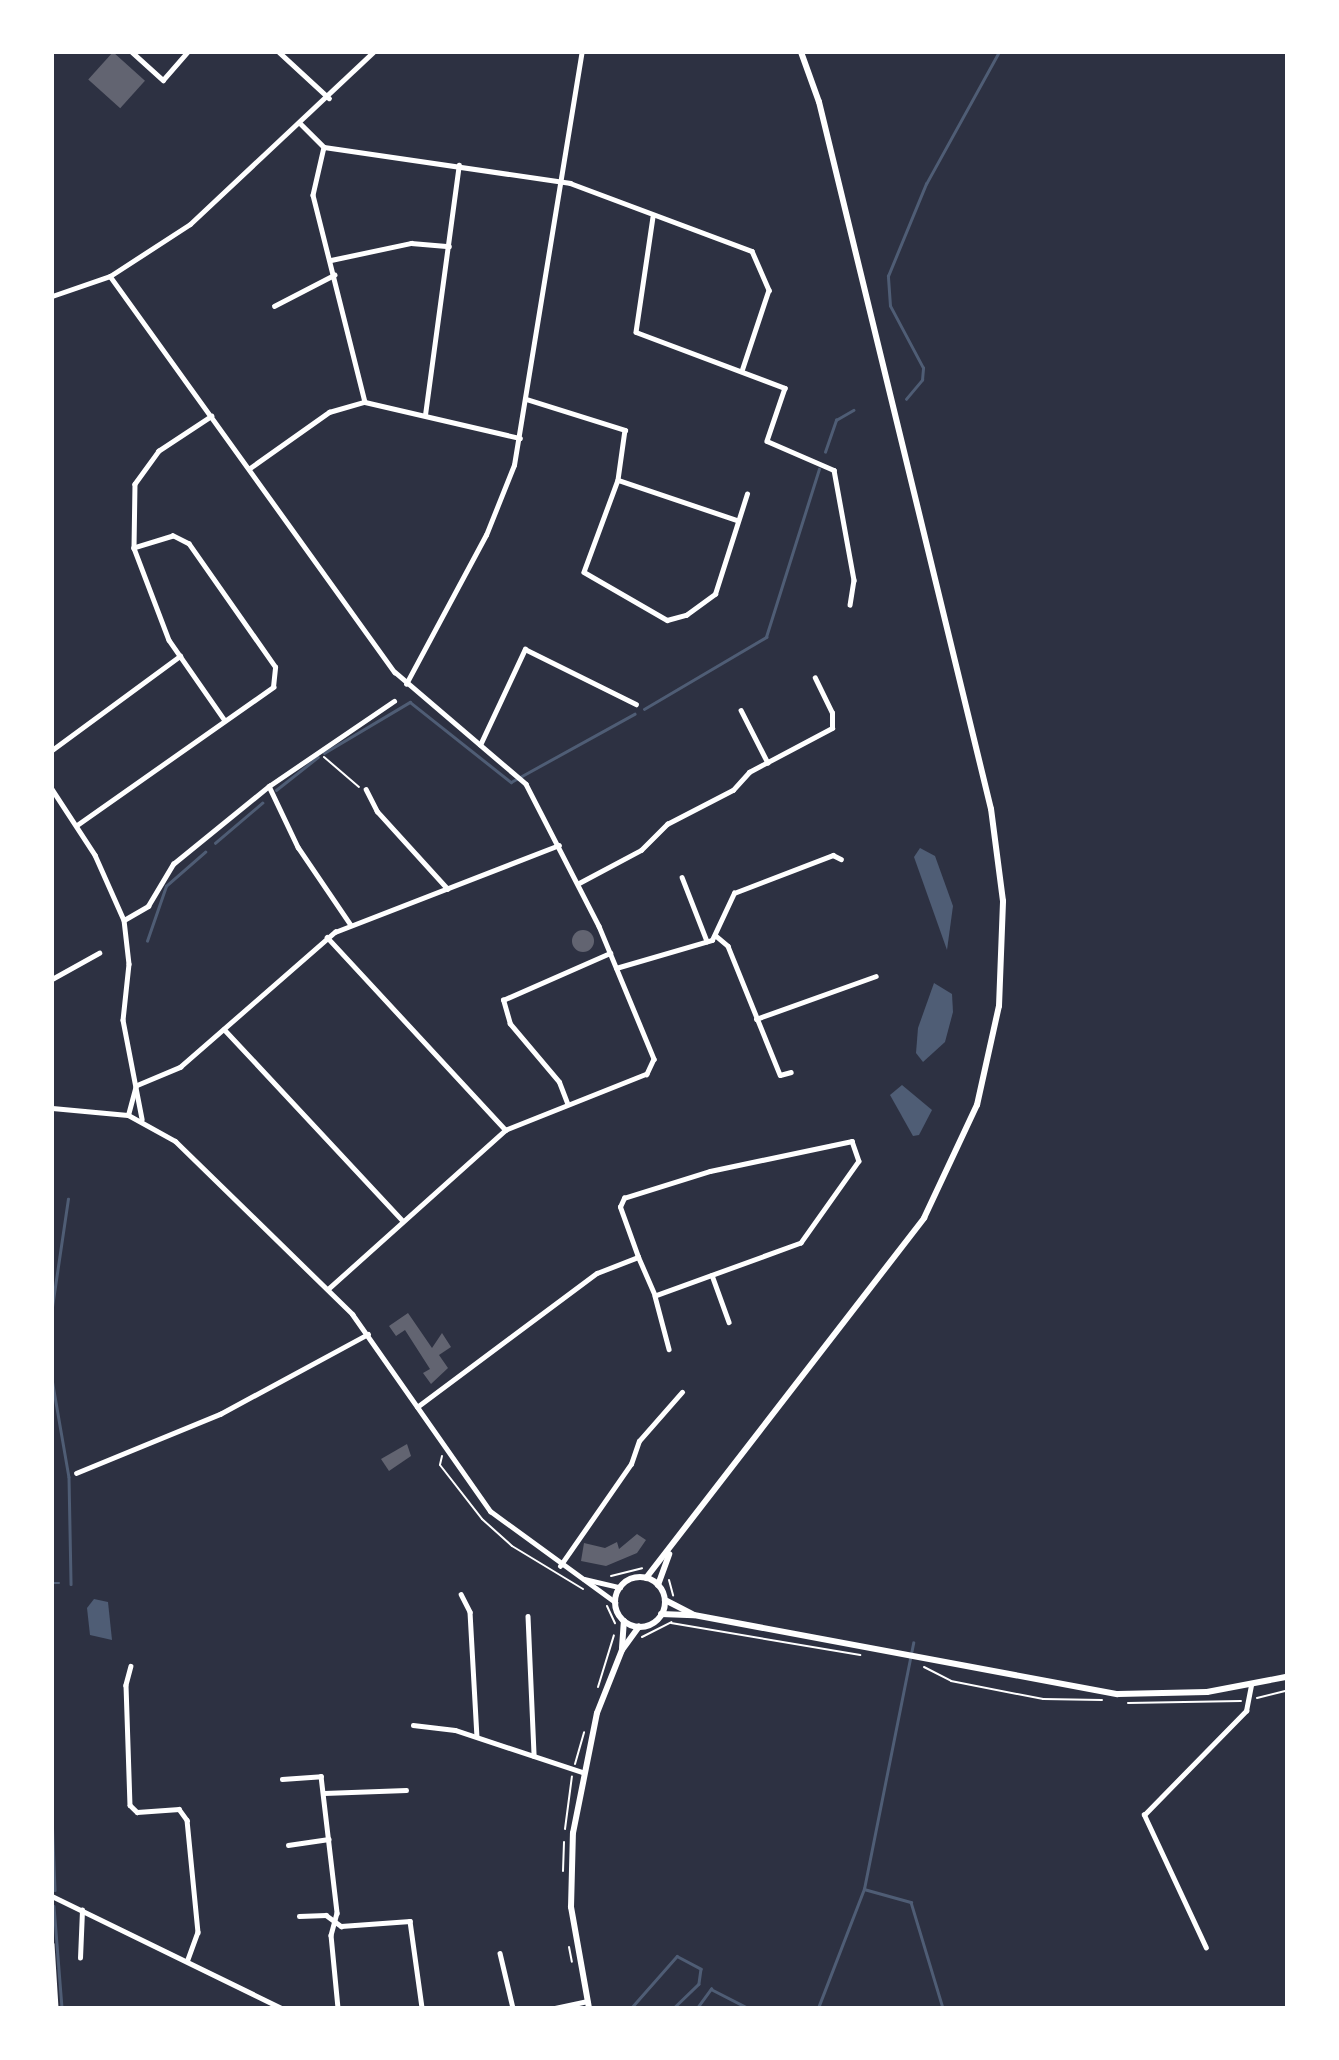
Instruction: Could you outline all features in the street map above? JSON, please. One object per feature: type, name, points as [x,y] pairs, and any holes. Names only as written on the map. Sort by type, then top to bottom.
[{"type":"main road","points":[[588,2004],[571,1907],[582,1772],[622,1650],[624,1621],[615,1602],[620,1587],[646,1578],[670,1552],[895,1262],[945,1180],[976,1105],[1003,958],[1003,901],[990,809],[819,102],[801,52]]},
{"type":"main road","points":[[659,1586],[670,1552]]},
{"type":"main road","points":[[646,1578],[659,1586],[665,1600],[662,1614]]},
{"type":"main road","points":[[665,1600],[694,1615]]},
{"type":"main road","points":[[622,1650],[639,1627],[662,1614],[694,1615],[1118,1695],[1251,1685],[1286,1677]]},
{"type":"main road","points":[[624,1621],[639,1627]]},
{"type":"street","points":[[132,52],[163,80],[187,52]]},
{"type":"street","points":[[279,52],[329,98]]},
{"type":"street","points":[[52,296],[110,276],[190,224],[329,98],[373,52]]},
{"type":"street","points":[[408,685],[496,516],[520,438],[582,52]]},
{"type":"street","points":[[301,124],[324,147],[561,182],[752,251],[769,290],[742,371]]},
{"type":"street","points":[[324,147],[313,195],[365,402]]},
{"type":"street","points":[[425,415],[459,165]]},
{"type":"street","points":[[653,217],[636,332],[785,388],[767,441],[834,470],[855,580],[849,605]]},
{"type":"street","points":[[331,260],[411,243],[449,246]]},
{"type":"street","points":[[274,306],[334,275]]},
{"type":"street","points":[[110,276],[408,685],[522,779],[579,883],[654,1059],[647,1074],[567,1103],[506,1130],[330,1288]]},
{"type":"street","points":[[526,399],[625,430],[618,480],[584,572],[667,620],[686,615],[715,594],[747,494]]},
{"type":"street","points":[[250,468],[329,412],[365,402],[520,438]]},
{"type":"street","points":[[212,416],[159,450],[135,484],[134,548],[149,600],[180,656],[225,719]]},
{"type":"street","points":[[618,480],[737,520]]},
{"type":"street","points":[[77,825],[225,719],[241,715],[273,687],[275,667],[189,544],[173,536],[134,548]]},
{"type":"street","points":[[480,745],[524,649],[636,704]]},
{"type":"street","points":[[52,750],[180,656]]},
{"type":"street","points":[[579,883],[641,850],[667,824],[733,789],[768,762],[832,728],[832,713],[815,678]]},
{"type":"street","points":[[124,920],[148,906],[173,864],[269,786],[317,748],[394,701]]},
{"type":"street","points":[[741,710],[768,762]]},
{"type":"street","points":[[269,786],[298,847],[351,925]]},
{"type":"street","points":[[52,789],[77,825],[124,920],[129,964],[123,1020],[142,1119]]},
{"type":"street","points":[[366,789],[377,811],[448,889]]},
{"type":"street","points":[[136,1085],[180,1067],[327,937],[351,925],[559,845]]},
{"type":"street","points":[[617,968],[707,942],[715,935],[734,893],[833,855],[841,859]]},
{"type":"street","points":[[682,877],[707,942]]},
{"type":"street","points":[[715,935],[727,946],[780,1075],[791,1072]]},
{"type":"street","points":[[327,937],[506,1130]]},
{"type":"street","points":[[52,979],[99,953]]},
{"type":"street","points":[[567,1103],[547,1065],[510,1024],[503,1000],[610,953]]},
{"type":"street","points":[[756,1019],[876,976]]},
{"type":"street","points":[[223,1028],[403,1221]]},
{"type":"street","points":[[128,1115],[136,1085]]},
{"type":"street","points":[[52,1108],[128,1115],[142,1119],[175,1140],[330,1288],[368,1334],[444,1449],[490,1511],[560,1566],[615,1602]]},
{"type":"street","points":[[655,1296],[801,1243],[859,1161],[852,1142],[710,1171],[624,1198],[620,1207],[655,1296],[669,1349]]},
{"type":"street","points":[[417,1407],[597,1273],[638,1257]]},
{"type":"street","points":[[712,1275],[729,1322]]},
{"type":"street","points":[[76,1473],[220,1414],[368,1334]]},
{"type":"street","points":[[560,1566],[631,1464],[639,1441],[682,1392]]},
{"type":"street","points":[[581,1579],[620,1587]]},
{"type":"street","points":[[461,1594],[470,1612],[477,1736]]},
{"type":"street","points":[[528,1616],[534,1756]]},
{"type":"street","points":[[131,1666],[126,1685],[130,1805],[137,1812],[179,1809],[187,1820],[198,1932],[188,1959]]},
{"type":"street","points":[[1206,1948],[1144,1815],[1246,1711],[1251,1685]]},
{"type":"street","points":[[413,1725],[477,1736],[582,1772]]},
{"type":"street","points":[[282,1779],[321,1776],[329,1839],[338,2007]]},
{"type":"street","points":[[324,1793],[406,1790]]},
{"type":"street","points":[[288,1845],[329,1839]]},
{"type":"street","points":[[52,1896],[188,1959],[282,2007]]},
{"type":"street","points":[[80,1958],[82,1910]]},
{"type":"street","points":[[299,1916],[326,1915],[334,1923],[410,1921],[422,2007]]},
{"type":"street","points":[[52,1944],[56,2007]]},
{"type":"street","points":[[500,1953],[513,2007]]},
{"type":"street","points":[[555,2007],[588,2004]]},
{"type":"path","points":[[317,748],[348,782],[366,789]]},
{"type":"path","points":[[444,1449],[440,1465],[512,1546],[590,1593]]},
{"type":"path","points":[[608,1584],[610,1576],[653,1568]]},
{"type":"path","points":[[662,1573],[676,1605]]},
{"type":"path","points":[[604,1595],[622,1633]]},
{"type":"path","points":[[671,1623],[674,1615]]},
{"type":"path","points":[[632,1637],[671,1623],[874,1657]]},
{"type":"water","points":[[920,848],[935,856],[953,906],[947,950],[914,857]]},
{"type":"water","points":[[934,983],[952,994],[953,1012],[945,1042],[923,1062],[916,1053],[918,1028]]},
{"type":"water","points":[[902,1085],[932,1110],[919,1135],[913,1136],[890,1095]]},
{"type":"water","points":[[94,1599],[108,1602],[112,1640],[90,1635],[87,1608]]},
{"type":"building","points":[[113,52],[145,81],[120,108],[88,79]]},
{"type":"building","points":[[583,930],[591,933],[594,941],[591,949],[583,952],[575,949],[572,941],[575,933]]},
{"type":"building","points":[[408,1313],[432,1348],[442,1333],[451,1347],[439,1355],[448,1368],[431,1384],[423,1373],[430,1369],[405,1330],[396,1336],[389,1326]]},
{"type":"building","points":[[407,1444],[411,1456],[389,1471],[381,1459]]},
{"type":"building","points":[[637,1534],[646,1540],[637,1553],[606,1566],[581,1561],[584,1543],[605,1548],[617,1542],[619,1549]]},
{"type":"waterway","points":[[906,399],[922,380],[923,368],[890,306],[888,276],[926,184],[999,52]]},
{"type":"waterway","points":[[825,452],[836,420],[853,410]]},
{"type":"waterway","points":[[644,709],[766,637],[819,469]]},
{"type":"waterway","points":[[324,753],[410,702],[511,782],[634,714]]},
{"type":"waterway","points":[[276,790],[318,757]]},
{"type":"waterway","points":[[215,843],[262,803]]},
{"type":"waterway","points":[[147,941],[166,886],[205,852]]},
{"type":"waterway","points":[[52,1307],[68,1199]]},
{"type":"waterway","points":[[52,1379],[69,1477],[71,1584]]},
{"type":"waterway","points":[[52,1583],[59,1583]]},
{"type":"waterway","points":[[818,2008],[864,1889],[913,1643]]},
{"type":"waterway","points":[[52,1815],[55,1890]]},
{"type":"waterway","points":[[864,1889],[911,1902],[943,2008]]},
{"type":"waterway","points":[[54,1906],[62,2008]]},
{"type":"waterway","points":[[631,2008],[677,1956],[701,1969],[699,1984],[674,2008]]},
{"type":"waterway","points":[[697,2008],[711,1989],[748,2008]]}]
